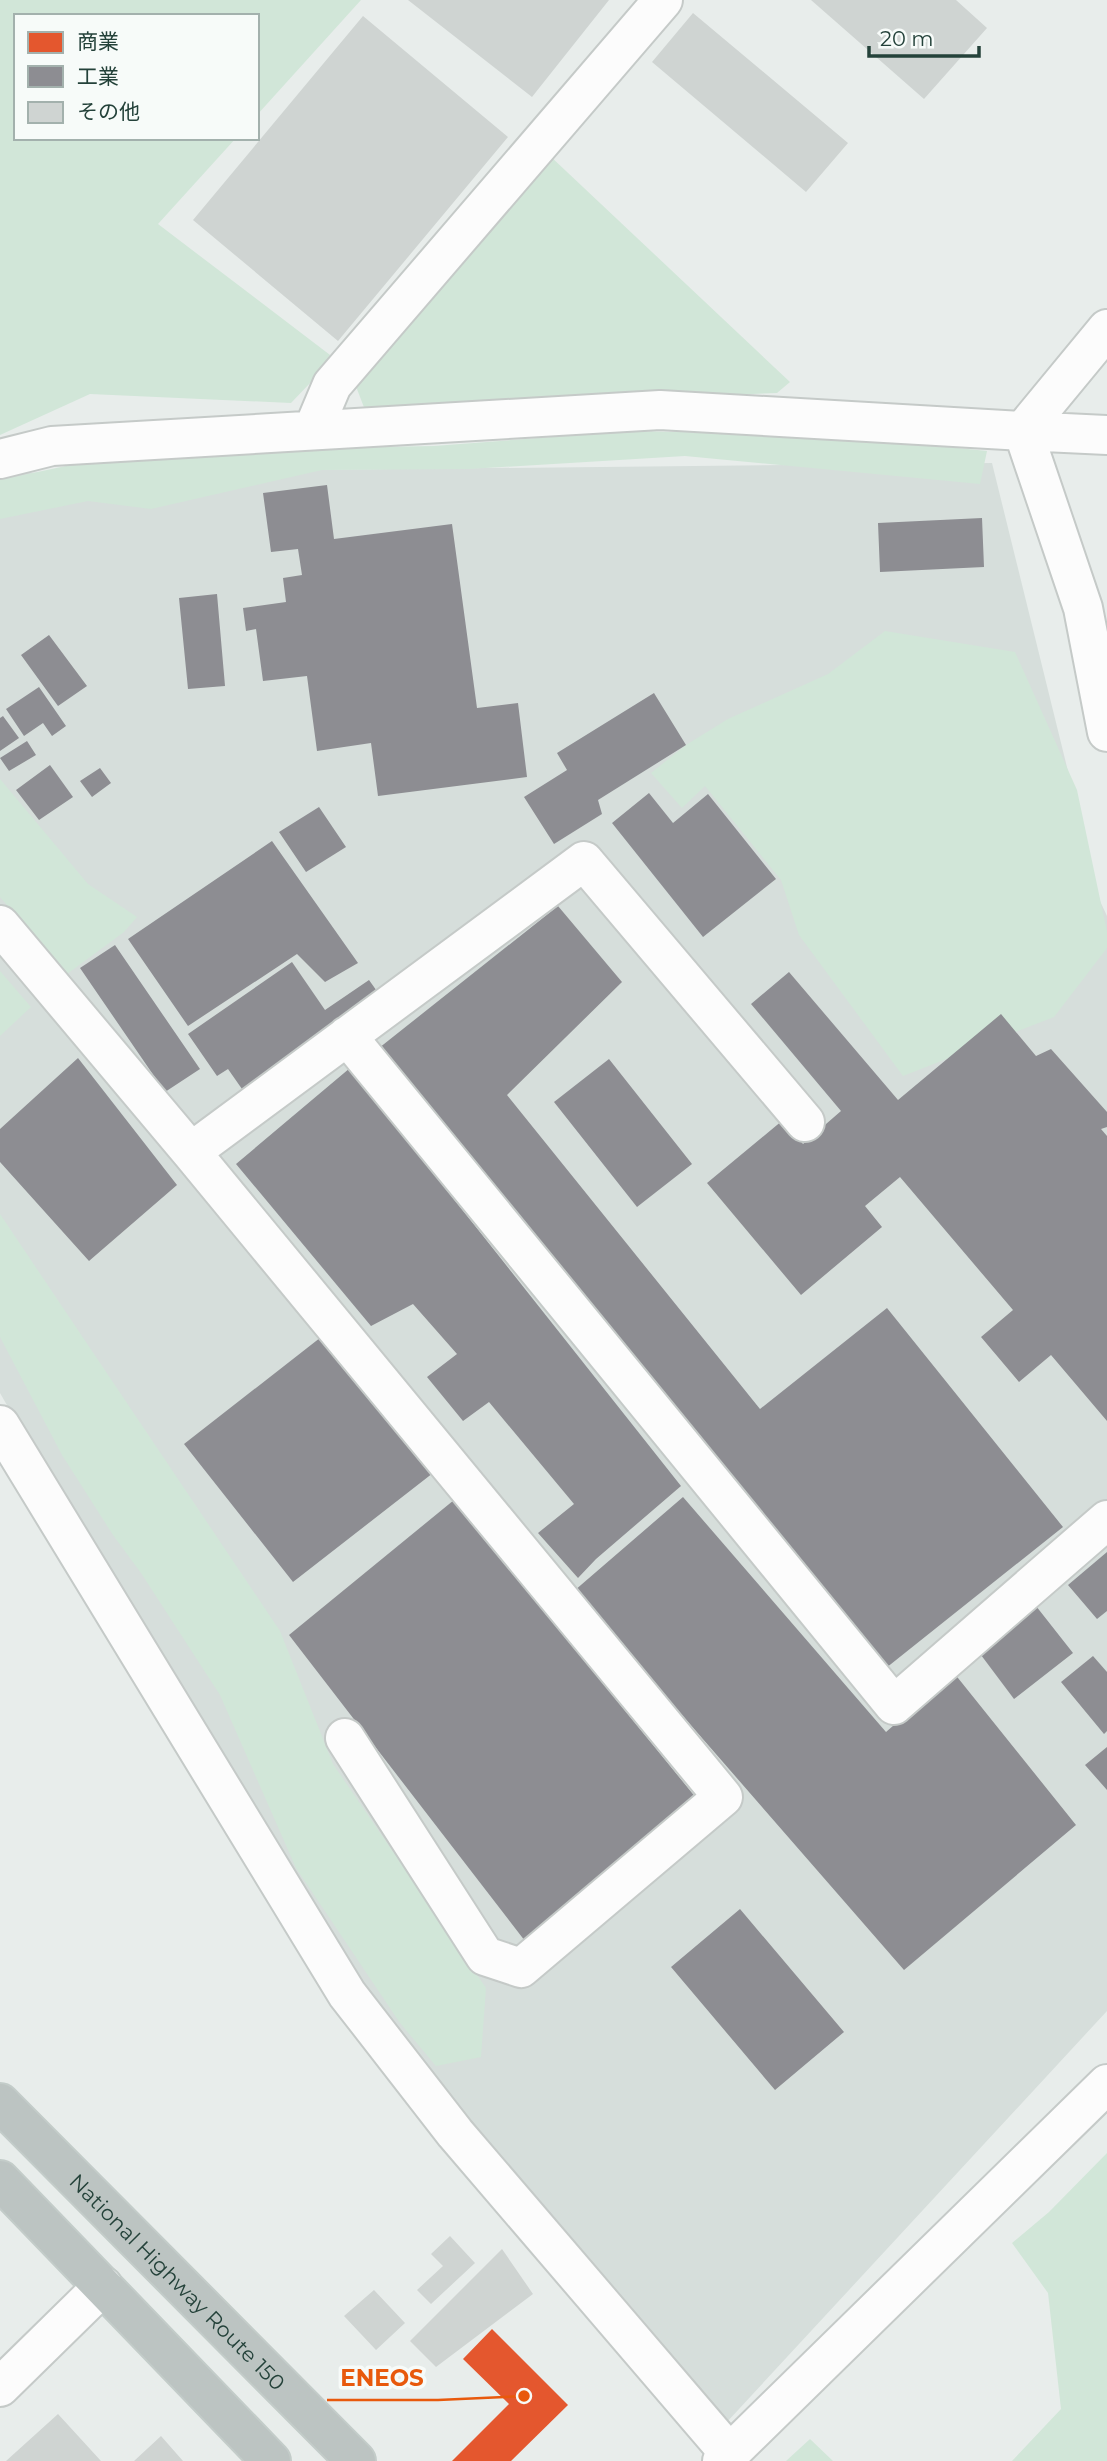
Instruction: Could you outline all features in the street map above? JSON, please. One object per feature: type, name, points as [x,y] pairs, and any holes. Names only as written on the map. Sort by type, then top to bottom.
[{"type":"highway","name":"National Highway Route 150","points":[[0,2103],[356,2461]]},
{"type":"highway","points":[[0,2180],[271,2461]]},
{"type":"street","points":[[313,430],[332,385],[663,0]]},
{"type":"street","points":[[1023,431],[1107,329]]},
{"type":"street","points":[[0,459],[52,446],[660,410],[1107,435]]},
{"type":"street","points":[[1023,431],[1095,610],[1107,732]]},
{"type":"street","points":[[191,1152],[584,861],[805,1122]]},
{"type":"street","points":[[0,925],[191,1152],[723,1797],[521,1968],[485,1956],[345,1738]]},
{"type":"street","points":[[347,1036],[894,1705],[1107,1520]]},
{"type":"street","points":[[0,1425],[347,1994],[455,2133],[726,2458],[1107,2084]]},
{"type":"street","points":[[0,2387],[103,2286]]},
{"type":"shaded area","points":[[992,463],[1100,901],[1107,916],[1107,2011],[714,2436],[316,1945],[0,1393],[0,473]]},
{"type":"green space","points":[[0,0],[361,0],[259,113],[259,14],[14,14],[14,140],[234,140],[158,224],[334,358],[291,403],[90,394],[0,435]]},
{"type":"green space","points":[[549,155],[790,382],[777,393],[365,410],[352,376]]},
{"type":"green space","points":[[631,431],[833,435],[987,451],[980,484],[685,456],[469,469],[322,470],[151,509],[88,501],[0,519],[0,480],[108,457],[266,449],[434,446]]},
{"type":"green space","points":[[885,631],[1015,652],[1077,790],[1107,932],[1107,948],[1054,1017],[903,1076],[799,935],[781,880],[705,786],[682,808],[651,773],[686,745],[728,719],[828,674]]},
{"type":"green space","points":[[0,779],[88,884],[137,917],[124,932],[67,974],[0,897]]},
{"type":"green space","points":[[0,971],[31,1007],[0,1036]]},
{"type":"green space","points":[[0,1214],[280,1631],[333,1764],[486,1988],[481,2057],[436,2066],[400,2023],[296,1868],[220,1695],[62,1455],[0,1337]]},
{"type":"green space","points":[[1107,2153],[1107,2461],[1012,2461],[1061,2409],[1048,2293],[1012,2243],[1049,2212]]},
{"type":"green space","points":[[810,2439],[833,2461],[786,2461]]},
{"type":"building: 商業","points":[[492,2329],[568,2405],[511,2461],[452,2461],[509,2404],[463,2359]]},
{"type":"building: 工業","points":[[327,485],[334,539],[452,524],[477,708],[518,703],[527,777],[378,796],[371,743],[317,751],[307,676],[263,681],[256,629],[246,631],[243,608],[286,602],[283,578],[302,575],[298,549],[271,552],[263,493]]},
{"type":"building: 工業","points":[[982,518],[984,567],[880,572],[878,523]]},
{"type":"building: 工業","points":[[217,594],[225,686],[188,689],[179,598]]},
{"type":"building: 工業","points":[[49,635],[87,686],[58,706],[21,655]]},
{"type":"building: 工業","points":[[39,687],[66,726],[52,736],[43,723],[24,736],[6,709]]},
{"type":"building: 工業","points":[[654,693],[686,745],[598,800],[602,814],[554,844],[524,797],[567,770],[557,753]]},
{"type":"building: 工業","points":[[3,716],[19,738],[0,751],[0,718]]},
{"type":"building: 工業","points":[[27,741],[36,755],[9,771],[0,758]]},
{"type":"building: 工業","points":[[50,765],[73,797],[39,820],[16,790]]},
{"type":"building: 工業","points":[[100,768],[111,783],[92,797],[80,781]]},
{"type":"building: 工業","points":[[649,793],[673,823],[708,794],[776,879],[703,937],[612,823]]},
{"type":"building: 工業","points":[[319,807],[346,847],[306,872],[279,832]]},
{"type":"building: 工業","points":[[272,841],[358,963],[325,982],[297,954],[188,1026],[128,939]]},
{"type":"building: 工業","points":[[558,906],[622,982],[507,1095],[760,1409],[887,1308],[1063,1527],[881,1672],[379,1048]]},
{"type":"building: 工業","points":[[115,945],[200,1069],[165,1092],[80,968]]},
{"type":"building: 工業","points":[[292,962],[325,1010],[369,980],[379,994],[242,1089],[228,1069],[217,1076],[188,1034]]},
{"type":"building: 工業","points":[[789,972],[898,1100],[1001,1014],[1036,1056],[1051,1049],[1107,1112],[1107,1127],[1101,1129],[1107,1136],[1107,1421],[1051,1355],[1019,1382],[981,1337],[1013,1310],[900,1177],[865,1206],[882,1227],[801,1295],[707,1183],[783,1120],[803,1144],[841,1111],[751,1004]]},
{"type":"building: 工業","points":[[78,1058],[177,1185],[89,1261],[0,1162],[0,1129]]},
{"type":"building: 工業","points":[[609,1059],[692,1164],[637,1207],[554,1102]]},
{"type":"building: 工業","points":[[350,1068],[681,1486],[596,1559],[578,1578],[538,1533],[574,1504],[489,1402],[463,1421],[427,1377],[457,1354],[413,1304],[371,1326],[236,1164]]},
{"type":"building: 工業","points":[[325,1334],[433,1473],[293,1582],[184,1444]]},
{"type":"building: 工業","points":[[683,1497],[886,1732],[954,1673],[1076,1825],[904,1970],[574,1591]]},
{"type":"building: 工業","points":[[454,1500],[701,1804],[525,1941],[289,1635]]},
{"type":"building: 工業","points":[[1107,1552],[1107,1611],[1097,1619],[1068,1585]]},
{"type":"building: 工業","points":[[1036,1606],[1073,1653],[1014,1699],[978,1651]]},
{"type":"building: 工業","points":[[1093,1656],[1107,1672],[1107,1731],[1104,1734],[1061,1682]]},
{"type":"building: 工業","points":[[1107,1747],[1107,1790],[1085,1765]]},
{"type":"building: 工業","points":[[740,1909],[844,2032],[775,2090],[671,1967]]},
{"type":"building: その他","points":[[408,0],[609,0],[532,97]]},
{"type":"building: その他","points":[[811,0],[956,0],[987,28],[924,99]]},
{"type":"building: その他","points":[[693,13],[848,143],[806,192],[652,62]]},
{"type":"building: その他","points":[[363,16],[508,137],[338,341],[193,220]]},
{"type":"building: その他","points":[[450,2236],[475,2263],[431,2304],[417,2290],[443,2266],[431,2254]]},
{"type":"building: その他","points":[[502,2249],[533,2294],[436,2367],[410,2341]]},
{"type":"building: その他","points":[[374,2290],[405,2323],[376,2350],[344,2316]]},
{"type":"building: その他","points":[[58,2414],[101,2461],[6,2461]]},
{"type":"building: その他","points":[[161,2436],[183,2461],[134,2461]]},
{"type":"place","name":"ENEOS","points":[[524,2396]]}]
